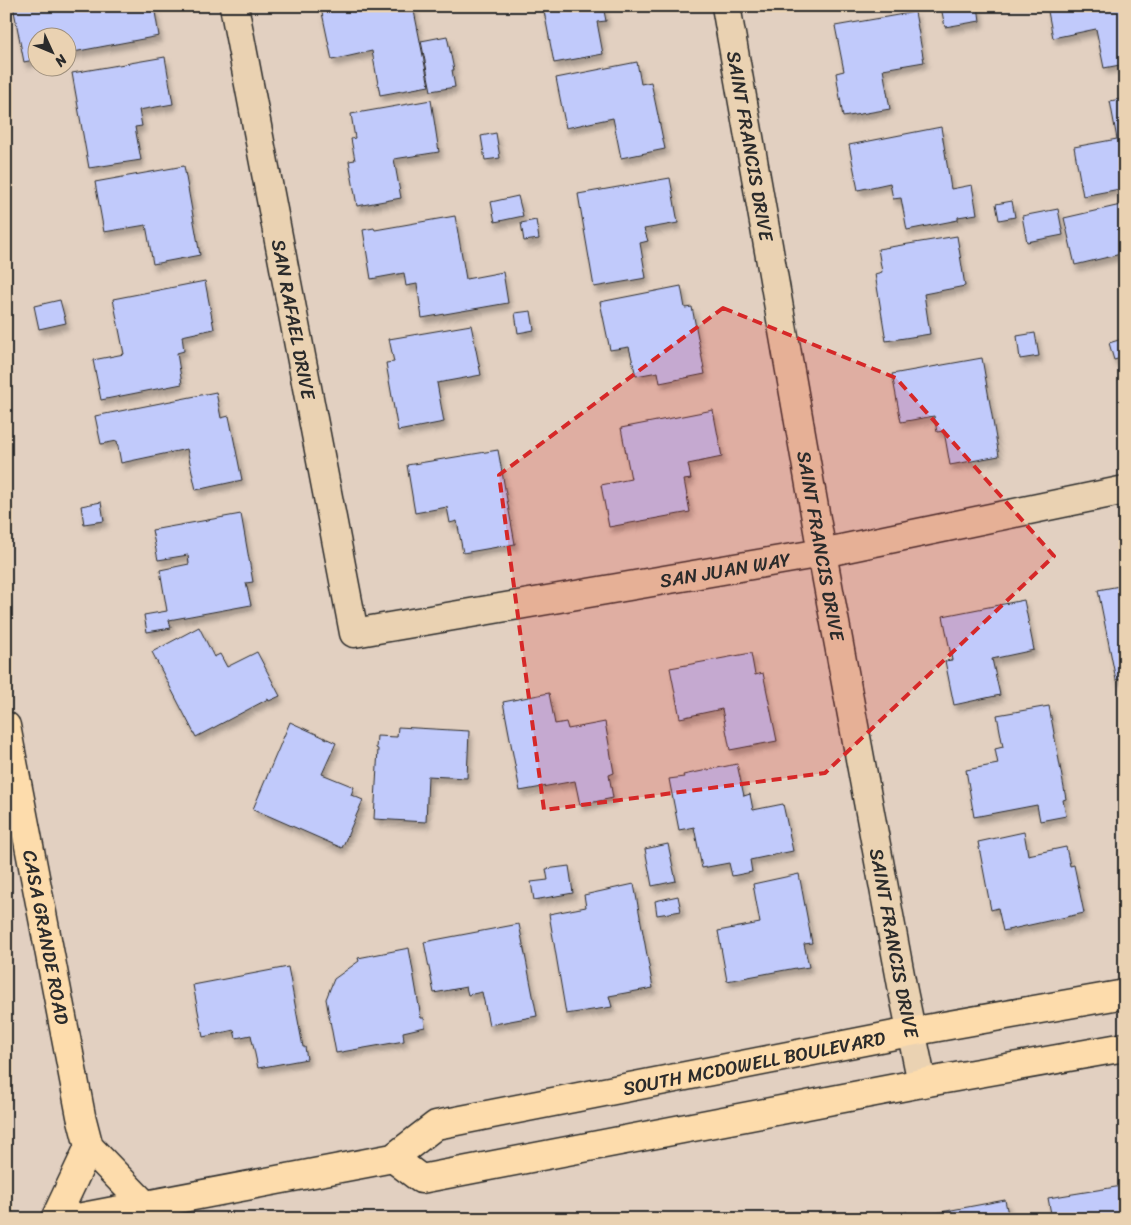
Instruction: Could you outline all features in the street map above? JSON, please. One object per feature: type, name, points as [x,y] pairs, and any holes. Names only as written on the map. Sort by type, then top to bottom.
[{"type":"main road","name":"CASA GRANDE ROAD","points":[[6,726],[12,782],[89,1147],[146,1212]]},
{"type":"main road","name":"SOUTH MCDOWELL BOULEVARD","points":[[72,1219],[146,1212],[393,1158],[436,1125],[910,1032],[1125,994]]},
{"type":"main road","points":[[393,1158],[421,1179],[922,1083],[1125,1047]]},
{"type":"main road","points":[[55,1219],[89,1147]]},
{"type":"street","name":"SAN RAFAEL DRIVE","points":[[234,6],[354,633]]},
{"type":"street","name":"SAINT FRANCIS DRIVE","points":[[726,6],[822,553],[910,1032],[922,1083]]},
{"type":"street","name":"SAN JUAN WAY","points":[[354,633],[822,553],[1125,490]]},
{"type":"highlighted area","points":[[723,308],[896,378],[1054,556],[825,773],[544,810],[499,475]]},
{"type":"building","points":[[13,6],[154,6],[159,36],[78,51],[78,28],[28,28],[28,61],[24,62]]},
{"type":"building","points":[[328,6],[413,6],[429,86],[380,95],[372,51],[332,60],[321,8]]},
{"type":"building","points":[[543,6],[603,6],[606,21],[597,22],[603,54],[554,63]]},
{"type":"building","points":[[978,6],[980,21],[945,27],[941,7]]},
{"type":"building","points":[[1047,6],[1125,6],[1125,64],[1104,68],[1096,29],[1053,38]]},
{"type":"building","points":[[915,12],[924,62],[883,69],[890,109],[843,117],[836,73],[844,71],[835,26]]},
{"type":"building","points":[[447,36],[454,70],[452,70],[455,87],[431,91],[421,41]]},
{"type":"building","points":[[165,57],[173,104],[139,110],[142,126],[135,127],[141,160],[89,168],[73,78],[78,78],[78,72]]},
{"type":"building","points":[[637,62],[641,84],[651,82],[665,149],[621,158],[613,118],[566,128],[556,78]]},
{"type":"building","points":[[1125,98],[1125,188],[1083,196],[1074,147],[1117,139],[1110,101]]},
{"type":"building","points":[[431,100],[439,152],[394,159],[401,198],[357,206],[349,161],[355,160],[351,139],[355,138],[351,114]]},
{"type":"building","points":[[941,127],[951,189],[972,185],[977,214],[958,217],[958,220],[907,230],[901,198],[893,199],[890,183],[858,190],[849,145]]},
{"type":"building","points":[[496,133],[500,158],[485,160],[481,136]]},
{"type":"building","points":[[184,166],[200,255],[153,264],[146,225],[104,232],[95,182]]},
{"type":"building","points":[[670,178],[678,223],[644,229],[648,241],[640,243],[646,278],[594,287],[578,194]]},
{"type":"building","points":[[518,196],[523,216],[495,222],[491,202]]},
{"type":"building","points":[[1012,201],[1015,217],[999,220],[996,204]]},
{"type":"building","points":[[1125,204],[1125,253],[1075,265],[1064,218]]},
{"type":"building","points":[[1058,209],[1063,235],[1027,242],[1022,216]]},
{"type":"building","points":[[455,216],[466,279],[503,272],[508,303],[422,318],[417,284],[406,286],[404,273],[371,279],[363,230],[374,228],[375,230]]},
{"type":"building","points":[[536,220],[539,239],[524,241],[521,223]]},
{"type":"building","points":[[957,236],[965,286],[924,294],[930,334],[886,341],[875,274],[882,272],[878,249]]},
{"type":"building","points":[[205,281],[214,329],[182,336],[184,351],[177,353],[182,384],[101,400],[93,360],[124,354],[113,299]]},
{"type":"building","points":[[681,286],[685,308],[692,307],[705,374],[660,383],[658,372],[636,376],[629,347],[610,350],[600,302]]},
{"type":"building","points":[[60,300],[66,323],[39,329],[34,306]]},
{"type":"building","points":[[531,311],[534,330],[518,333],[515,313]]},
{"type":"building","points":[[471,325],[481,375],[437,383],[444,422],[398,431],[386,363],[394,362],[389,339]]},
{"type":"building","points":[[1035,333],[1039,356],[1020,359],[1017,336]]},
{"type":"building","points":[[1125,338],[1125,357],[1114,360],[1109,343]]},
{"type":"building","points":[[982,358],[999,456],[950,465],[944,431],[937,432],[934,416],[901,422],[892,374]]},
{"type":"building","points":[[216,392],[221,418],[229,416],[242,480],[196,490],[187,449],[121,463],[117,441],[101,444],[95,416]]},
{"type":"building","points":[[713,410],[722,457],[688,464],[691,479],[684,480],[690,512],[609,527],[601,485],[631,479],[621,428]]},
{"type":"building","points":[[498,450],[515,544],[463,553],[457,521],[450,523],[447,507],[415,513],[407,465]]},
{"type":"building","points":[[101,502],[104,521],[84,524],[81,506]]},
{"type":"building","points":[[241,514],[253,582],[246,583],[251,605],[169,620],[171,628],[147,632],[144,615],[167,611],[160,570],[189,564],[188,555],[158,560],[152,530]]},
{"type":"building","points":[[1125,585],[1125,678],[1116,680],[1098,590]]},
{"type":"building","points":[[1024,600],[1034,650],[992,659],[1000,695],[954,705],[945,661],[952,660],[943,616]]},
{"type":"building","points":[[199,627],[214,657],[220,654],[227,667],[257,652],[280,696],[269,701],[268,699],[196,737],[152,652]]},
{"type":"building","points":[[751,653],[755,675],[763,673],[777,741],[730,750],[722,709],[680,718],[670,668]]},
{"type":"building","points":[[549,693],[555,724],[566,722],[568,729],[605,722],[614,773],[609,775],[613,798],[580,805],[575,781],[520,791],[503,702]]},
{"type":"building","points":[[1049,706],[1066,799],[1063,800],[1066,816],[1040,821],[1037,805],[974,817],[966,770],[998,764],[995,749],[1003,747],[997,715]]},
{"type":"building","points":[[290,722],[336,743],[322,774],[354,787],[351,795],[363,800],[342,848],[253,809]]},
{"type":"building","points":[[398,727],[469,731],[467,778],[428,776],[426,822],[374,819],[377,736],[397,737]]},
{"type":"building","points":[[737,764],[744,796],[750,794],[753,810],[783,804],[793,851],[750,860],[752,872],[732,876],[729,863],[702,868],[694,827],[679,830],[669,779]]},
{"type":"building","points":[[1024,832],[1028,855],[1066,847],[1070,866],[1074,865],[1084,913],[1003,931],[998,908],[991,910],[978,842]]},
{"type":"building","points":[[668,844],[676,881],[652,886],[645,849]]},
{"type":"building","points":[[569,866],[573,893],[534,900],[531,882],[548,880],[546,869]]},
{"type":"building","points":[[799,874],[812,943],[804,944],[809,967],[727,981],[718,931],[760,923],[753,884]]},
{"type":"building","points":[[634,884],[653,988],[609,996],[612,1007],[566,1014],[549,914],[586,907],[584,895]]},
{"type":"building","points":[[678,896],[681,911],[657,915],[655,901]]},
{"type":"building","points":[[519,924],[537,1016],[489,1025],[482,992],[468,995],[466,987],[434,993],[424,942]]},
{"type":"building","points":[[409,948],[421,1018],[424,1018],[425,1027],[403,1032],[404,1041],[336,1053],[326,999],[334,979],[359,961],[358,958]]},
{"type":"building","points":[[288,967],[307,1059],[258,1068],[251,1035],[236,1038],[234,1030],[203,1037],[193,985]]},
{"type":"building","points":[[1122,1186],[1125,1200],[1125,1219],[1052,1219],[1048,1198]]},
{"type":"building","points":[[1005,1200],[1009,1219],[926,1219],[925,1215]]},
{"type":"building","points":[[907,1212],[908,1219],[872,1219]]}]
